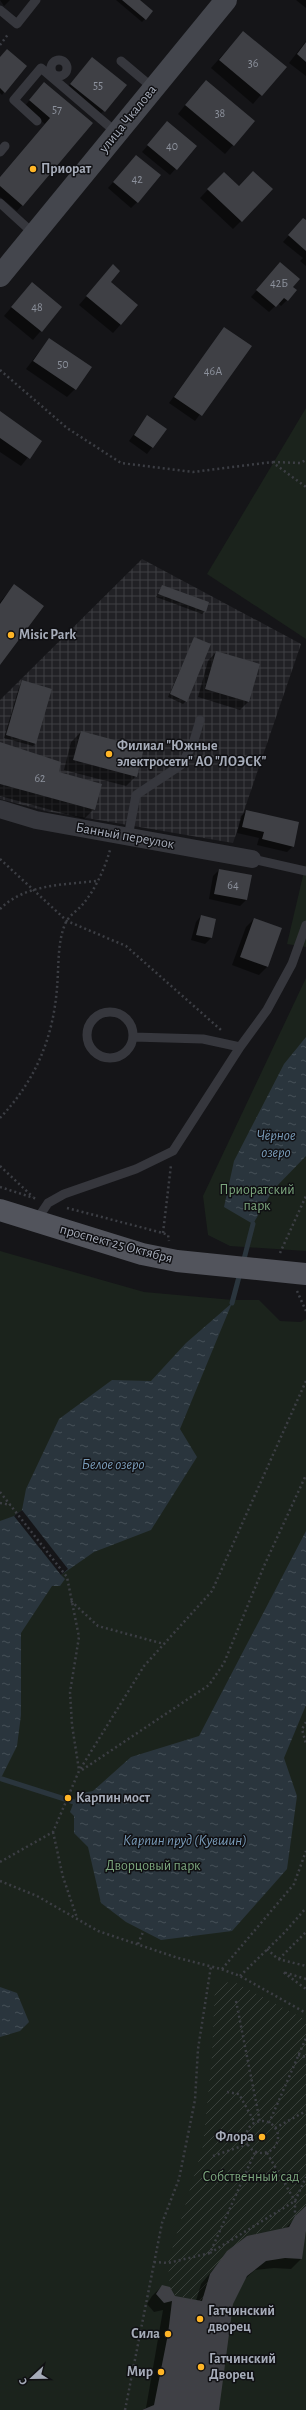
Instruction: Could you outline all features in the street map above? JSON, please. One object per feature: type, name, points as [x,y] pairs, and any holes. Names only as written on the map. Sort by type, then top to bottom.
[{"type":"main road","name":"улица Чкалова","points":[[0,276],[226,0]]},
{"type":"main road","name":"проспект 25 Октября","points":[[0,1210],[142,1254],[174,1253],[275,1264],[301,1282]]},
{"type":"street","name":"Банный переулок","points":[[0,809],[36,820],[252,859]]},
{"type":"lane","points":[[0,10],[17,24],[36,0]]},
{"type":"lane","points":[[52,75],[63,75],[67,69],[67,60]]},
{"type":"lane","points":[[121,61],[154,88]]},
{"type":"lane","points":[[37,120],[14,100],[41,68],[52,75],[117,133]]},
{"type":"lane","points":[[0,203],[34,234]]},
{"type":"lane","points":[[128,837],[136,794],[181,765],[193,744],[200,720]]},
{"type":"lane","points":[[252,859],[306,871]]},
{"type":"lane","points":[[35,1222],[48,1203],[64,1194],[136,1169],[173,1151],[240,1047],[267,1010],[292,964],[306,925]]},
{"type":"lane","points":[[108,1012],[121,1014],[130,1024],[133,1037],[129,1049],[124,1053],[118,1057],[105,1058],[93,1052],[87,1040],[88,1027],[96,1016],[108,1012]]},
{"type":"lane","points":[[133,1037],[203,1039],[240,1047]]},
{"type":"path","points":[[0,370],[67,428],[121,463],[193,472],[272,462],[300,463],[306,460]]},
{"type":"path","points":[[272,462],[306,487]]},
{"type":"path","points":[[0,859],[67,921],[126,946],[240,1047]]},
{"type":"path","points":[[0,1118],[18,1099],[42,1058],[56,1005],[62,936],[67,921],[84,903],[106,864]]},
{"type":"path","points":[[0,909],[8,901],[34,889],[96,881]]},
{"type":"path","points":[[163,1234],[173,1151]]},
{"type":"path","points":[[0,1166],[33,1198]]},
{"type":"path","points":[[0,1187],[48,1203],[168,1235],[168,1240],[174,1253]]},
{"type":"path","points":[[275,1264],[306,1196]]},
{"type":"path","points":[[301,1282],[306,1312]]},
{"type":"path","points":[[0,1862],[53,1832],[78,1774],[144,1666],[212,1591],[306,1381]]},
{"type":"path","points":[[80,1771],[209,1685],[224,1663],[264,1566],[306,1474]]},
{"type":"path","points":[[0,1492],[67,1577],[70,1600],[79,1637],[70,1692],[72,1725],[80,1771]]},
{"type":"path","points":[[0,1503],[11,1505]]},
{"type":"path","points":[[70,1600],[98,1626],[164,1644]]},
{"type":"path","points":[[306,1722],[302,1729],[306,1744]]},
{"type":"path","points":[[53,1832],[65,1883],[78,1919]]},
{"type":"path","points":[[222,1969],[228,1964],[294,1884],[306,1857],[306,1851]]},
{"type":"path","points":[[0,1881],[38,1896],[98,1931],[178,1958],[222,1969],[240,1976],[306,2013]]},
{"type":"path","points":[[240,1976],[306,1908]]},
{"type":"path","points":[[138,1944],[144,1932]]},
{"type":"path","points":[[278,1959],[306,1932]]},
{"type":"path","points":[[267,1949],[278,1959],[306,1966]]},
{"type":"path","points":[[125,2410],[162,2222],[179,2179],[195,2100],[198,2049],[211,1966]]},
{"type":"path","points":[[306,1979],[283,1972],[306,1989]]},
{"type":"path","points":[[236,2001],[260,2122]]},
{"type":"path","points":[[269,2123],[306,2038]]},
{"type":"path","points":[[298,2055],[306,2057]]},
{"type":"path","points":[[227,2092],[239,2094],[255,2123]]},
{"type":"path","points":[[275,2128],[306,2111]]},
{"type":"path","points":[[260,2122],[269,2123],[275,2128],[278,2138],[277,2144],[267,2153],[255,2152],[248,2144],[247,2131],[255,2123],[260,2122]]},
{"type":"path","points":[[213,2156],[248,2144]]},
{"type":"path","points":[[210,2253],[255,2152]]},
{"type":"path","points":[[267,2153],[295,2201]]},
{"type":"path","points":[[295,2216],[295,2201],[306,2177]]},
{"type":"path","points":[[154,2262],[168,2263],[210,2253],[295,2201]]},
{"type":"shaded area","points":[[142,559],[301,644],[233,843],[46,811],[0,799],[0,700]]},
{"type":"green space","points":[[306,408],[306,639],[207,574]]},
{"type":"green space","points":[[306,863],[306,947],[287,944]]},
{"type":"green space","name":"Приоратский парк","points":[[306,978],[306,1251],[230,1246],[208,1235],[203,1196]]},
{"type":"green space","name":"Дворцовый парк","points":[[0,1251],[144,1292],[233,1300],[259,1300],[280,1321],[301,1322],[306,1319],[306,2410],[0,2410]]},
{"type":"green space","name":"Собственный сад","points":[[222,1982],[236,1983],[306,2020],[306,2206],[295,2216],[289,2227],[254,2234],[242,2240],[233,2248],[225,2257],[202,2301],[175,2296],[170,2287],[168,2263],[203,2146],[212,2056],[215,1988]]},
{"type":"water","name":"Чёрное озеро","points":[[306,1037],[306,1156],[273,1190],[253,1224],[224,1207],[234,1161],[284,1064]]},
{"type":"water","name":"Белое озеро","points":[[232,1303],[180,1429],[197,1457],[151,1530],[94,1552],[61,1575],[65,1579],[60,1586],[52,1586],[21,1633],[21,1715],[17,1746],[0,1780],[0,1521],[14,1516],[22,1510],[26,1489],[59,1419],[112,1380],[151,1381],[186,1343]]},
{"type":"water","name":"Карпин пруд (Кувшин)","points":[[306,1531],[306,1705],[284,1758],[297,1796],[287,1869],[232,1931],[161,1940],[126,1922],[101,1903],[88,1847],[74,1833],[74,1816],[70,1812],[77,1794],[93,1791],[131,1757],[199,1736]]},
{"type":"water","points":[[0,1987],[17,1993],[29,2022],[20,2031],[0,2037]]},
{"type":"pier","points":[[22,1510],[68,1569],[61,1575],[14,1516]]},
{"type":"building","points":[[122,0],[140,0],[153,11],[146,20]]},
{"type":"building","points":[[243,31],[287,67],[262,96],[219,60]]},
{"type":"building","points":[[306,42],[306,62],[297,54]]},
{"type":"building","points":[[7,49],[27,66],[5,93],[0,88],[0,57]]},
{"type":"building","points":[[92,57],[127,85],[105,112],[70,84]]},
{"type":"building","points":[[206,80],[255,121],[234,146],[185,105]]},
{"type":"building","points":[[44,82],[93,123],[23,206],[0,186],[0,177],[50,118],[29,100]]},
{"type":"building","points":[[167,121],[197,146],[177,170],[147,145]]},
{"type":"building","points":[[136,155],[161,175],[138,203],[113,182]]},
{"type":"building","points":[[253,171],[273,189],[242,222],[207,189],[224,172],[239,186]]},
{"type":"building","points":[[303,218],[306,220],[306,251],[288,235]]},
{"type":"building","points":[[280,262],[300,279],[293,287],[297,290],[288,301],[284,298],[276,307],[256,290]]},
{"type":"building","points":[[113,264],[120,271],[111,282],[138,305],[121,325],[86,296]]},
{"type":"building","points":[[32,282],[62,307],[42,332],[11,307]]},
{"type":"building","points":[[224,327],[252,346],[202,416],[174,397]]},
{"type":"building","points":[[49,338],[92,367],[76,390],[33,361]]},
{"type":"building","points":[[0,411],[42,441],[30,459],[0,438]]},
{"type":"building","points":[[147,415],[167,429],[153,448],[134,435]]},
{"type":"building","name":"Misic Park","points":[[14,584],[44,606],[0,665],[0,604]]},
{"type":"building","points":[[162,585],[209,602],[206,612],[158,594]]},
{"type":"building","points":[[194,637],[211,644],[187,702],[170,694]]},
{"type":"building","points":[[216,651],[260,664],[249,702],[205,689]]},
{"type":"building","points":[[22,680],[52,689],[36,744],[6,735]]},
{"type":"building","name":"Филиал \"Южные электросети\" АО \"ЛОЭСК\"","points":[[81,731],[144,748],[137,777],[73,760]]},
{"type":"building","points":[[0,742],[61,762],[59,772],[102,784],[95,810],[0,784]]},
{"type":"building","points":[[246,810],[299,822],[294,847],[262,839],[264,832],[242,827]]},
{"type":"building","points":[[219,869],[252,875],[247,900],[214,894]]},
{"type":"building","points":[[201,915],[216,919],[212,938],[196,935]]},
{"type":"building","points":[[254,918],[282,928],[268,967],[240,957]]},
{"type":"building","name":"Гатчинский дворец","points":[[306,2206],[306,2231],[302,2259],[285,2258],[266,2261],[247,2276],[233,2304],[219,2410],[142,2410],[154,2405],[168,2334],[172,2301],[164,2303],[156,2294],[162,2285],[170,2287],[175,2296],[202,2301],[210,2274],[227,2251],[247,2236],[289,2227],[295,2216]]},
{"type":"waterway","points":[[243,1263],[253,1224]]},
{"type":"waterway","points":[[232,1303],[240,1273]]},
{"type":"waterway","points":[[2,1779],[74,1802]]},
{"type":"place","name":"Приорат","points":[[33,169]]},
{"type":"place","name":"Misic Park","points":[[11,635]]},
{"type":"place","name":"Филиал \"Южные электросети\" АО \"ЛОЭСК\"","points":[[109,754]]},
{"type":"place","name":"Карпин мост","points":[[68,1798]]},
{"type":"place","name":"Флора","points":[[262,2137]]},
{"type":"place","name":"Гатчинский дворец","points":[[200,2319]]},
{"type":"place","name":"Сила","points":[[168,2334]]},
{"type":"place","name":"Гатчинский Дворец","points":[[201,2367]]},
{"type":"place","name":"Мир","points":[[161,2372]]}]
